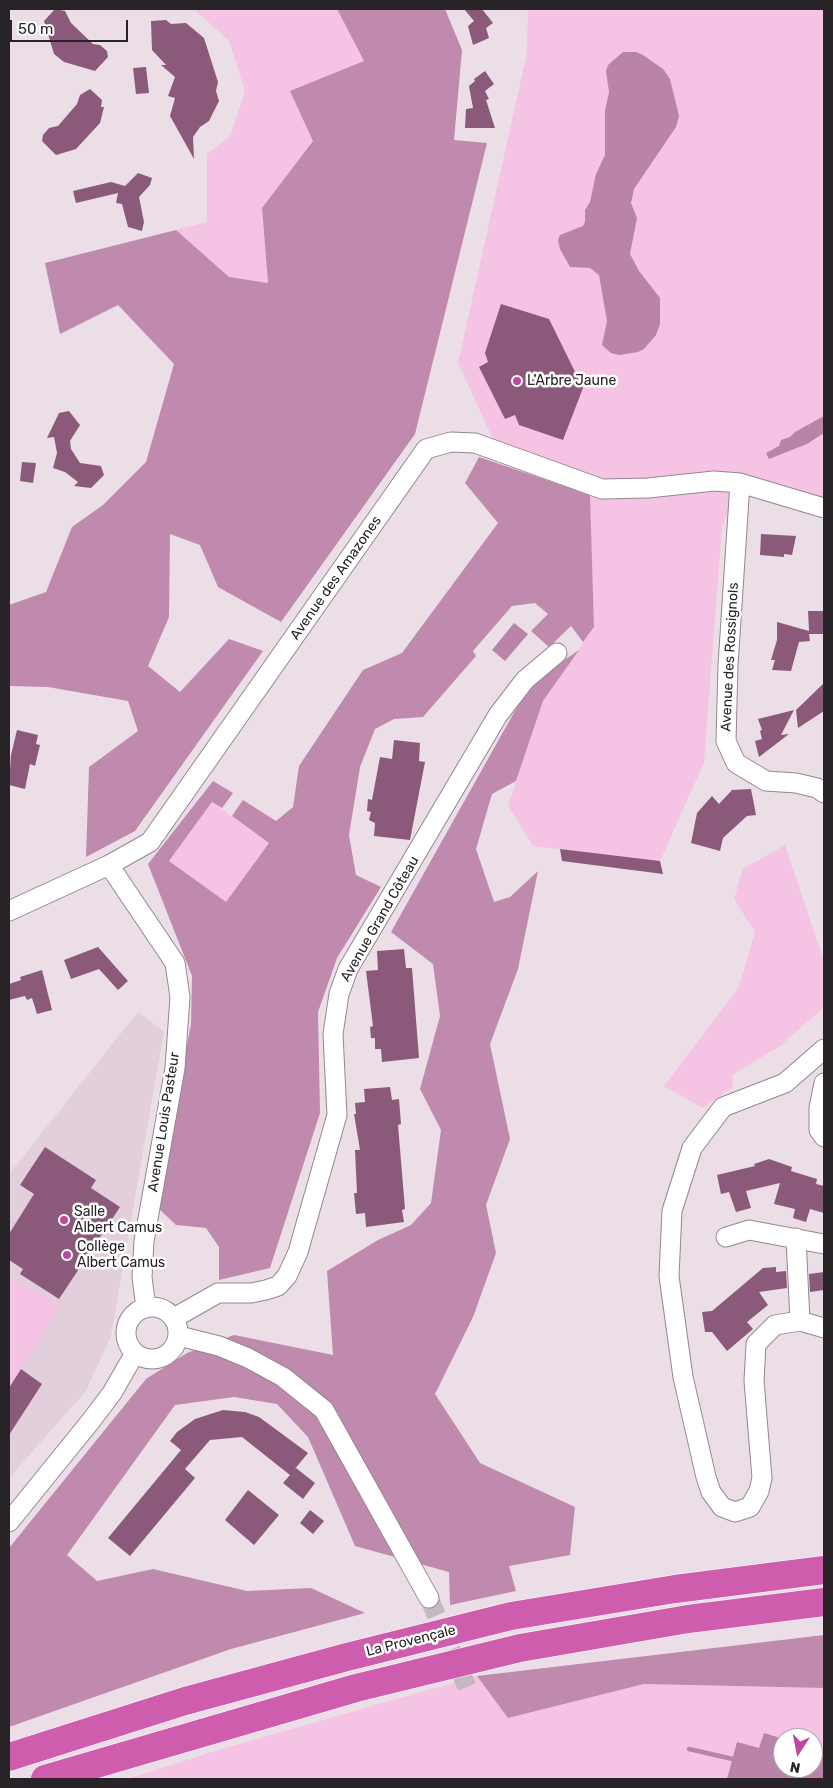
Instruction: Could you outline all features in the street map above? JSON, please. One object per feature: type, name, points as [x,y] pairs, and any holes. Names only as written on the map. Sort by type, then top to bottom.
[{"type":"highway","name":"La Provençale","points":[[9,1757],[185,1702],[347,1657],[511,1616],[675,1590],[824,1570]]},
{"type":"highway","points":[[45,1779],[356,1688],[520,1648],[688,1619],[824,1602]]},
{"type":"street","name":"Avenue des Amazones","points":[[9,911],[109,865],[150,842],[426,450],[451,442],[475,443],[602,489],[648,488],[714,481],[740,483],[824,508]]},
{"type":"street","name":"Avenue des Rossignols","points":[[740,483],[729,656],[726,741],[736,763],[766,781],[796,783],[817,788],[824,794]]},
{"type":"street","name":"Avenue Grand Côteau","points":[[174,1318],[218,1293],[251,1293],[266,1290],[278,1286],[287,1276],[298,1252],[329,1150],[337,1115],[333,1034],[339,994],[348,969],[498,714],[525,680],[557,653]]},
{"type":"street","name":"Avenue Louis Pasteur","points":[[109,865],[175,963],[180,997],[175,1068],[144,1242],[142,1278],[146,1308]]},
{"type":"street","points":[[824,1049],[785,1083],[723,1108],[692,1148],[672,1211],[669,1276],[683,1377],[710,1492],[722,1507],[735,1512],[750,1507],[759,1492],[762,1478],[754,1381],[756,1344],[775,1325],[800,1321],[824,1328]]},
{"type":"street","points":[[824,1083],[819,1108],[819,1130],[824,1138]]},
{"type":"street","points":[[726,1238],[748,1230],[824,1244]]},
{"type":"street","points":[[796,1238],[800,1321]]},
{"type":"street","points":[[146,1308],[161,1308],[174,1318],[179,1336],[170,1353],[162,1358],[143,1358],[135,1353],[127,1339],[126,1331],[132,1316],[146,1308]]},
{"type":"street","points":[[179,1336],[212,1344],[248,1358],[284,1377],[324,1410],[429,1598]]},
{"type":"street","points":[[9,1522],[101,1408],[135,1353]]},
{"type":"shaded area","points":[[194,9],[337,9],[364,61],[313,141],[262,208],[268,283],[229,277],[176,230],[207,222],[207,154],[231,135],[245,91],[229,41]]},
{"type":"shaded area","points":[[337,9],[445,9],[462,50],[454,140],[487,143],[415,434],[281,622],[218,587],[200,545],[170,534],[169,617],[148,666],[180,692],[229,639],[263,651],[135,831],[86,857],[89,767],[138,731],[128,701],[48,687],[9,686],[9,605],[46,592],[72,527],[103,505],[146,462],[174,364],[118,305],[60,334],[45,263],[176,230],[229,277],[268,283],[262,208],[313,141],[290,91],[364,61]]},
{"type":"shaded area","points":[[528,9],[824,9],[824,503],[742,476],[722,527],[704,762],[660,861],[533,846],[508,806],[543,701],[594,627],[589,478],[497,448],[458,363],[527,53]]},
{"type":"shaded area","points":[[623,52],[636,52],[663,69],[670,79],[679,116],[676,127],[634,189],[631,203],[637,218],[630,254],[639,271],[660,298],[660,324],[656,335],[644,349],[638,352],[619,355],[611,353],[602,345],[607,321],[599,275],[590,268],[570,267],[560,249],[558,240],[560,235],[583,226],[585,222],[585,210],[590,202],[596,174],[605,155],[605,111],[609,92],[606,71],[608,65]]},
{"type":"shaded area","points":[[824,416],[824,433],[807,444],[769,459],[766,453],[779,446],[781,440],[790,437],[795,432]]},
{"type":"shaded area","points":[[479,457],[590,495],[594,627],[583,642],[571,626],[549,647],[531,631],[548,614],[535,603],[512,606],[473,651],[476,656],[423,717],[394,719],[375,729],[360,767],[349,835],[356,875],[381,887],[337,958],[318,1012],[320,1113],[270,1268],[219,1280],[219,1247],[206,1228],[176,1225],[156,1206],[191,1024],[192,976],[148,864],[213,781],[233,793],[222,808],[212,802],[169,861],[226,902],[269,843],[232,816],[243,800],[276,821],[293,807],[299,766],[363,670],[402,653],[498,523],[465,483]]},
{"type":"shaded area","points":[[514,623],[528,634],[505,661],[492,650]]},
{"type":"shaded area","points":[[579,650],[543,701],[516,781],[492,794],[476,849],[494,902],[510,897],[538,871],[518,969],[490,1044],[510,1139],[486,1205],[496,1253],[473,1317],[435,1394],[480,1463],[575,1507],[570,1555],[509,1566],[516,1591],[450,1605],[449,1572],[355,1546],[308,1437],[277,1404],[234,1397],[175,1405],[67,1555],[97,1581],[153,1569],[247,1591],[311,1588],[365,1613],[231,1649],[9,1727],[9,1548],[146,1379],[187,1353],[234,1335],[333,1355],[327,1271],[378,1240],[411,1225],[431,1203],[441,1130],[420,1089],[440,1016],[433,964],[391,932],[530,684]]},
{"type":"shaded area","points":[[212,802],[269,843],[226,903],[169,861]]},
{"type":"shaded area","points":[[785,845],[824,961],[824,1007],[780,1046],[732,1075],[733,1087],[703,1108],[664,1086],[739,987],[755,932],[734,899],[743,869]]},
{"type":"shaded area","name":"Collège Albert Camus","points":[[138,1012],[164,1031],[111,1336],[86,1391],[9,1478],[9,1174]]},
{"type":"shaded area","points":[[9,1276],[60,1306],[9,1388]]},
{"type":"shaded area","points":[[824,1635],[824,1688],[644,1684],[508,1718],[477,1676]]},
{"type":"shaded area","points":[[477,1676],[508,1718],[644,1684],[824,1688],[824,1779],[128,1779],[215,1751]]},
{"type":"shaded area","points":[[764,1733],[773,1736],[773,1778],[823,1778],[824,1751],[824,1779],[727,1779],[737,1742],[759,1748]]},
{"type":"building","points":[[55,9],[65,11],[71,23],[93,44],[100,45],[107,51],[108,57],[95,71],[64,62],[54,54],[44,21]]},
{"type":"building","points":[[464,9],[482,9],[493,23],[486,28],[489,38],[473,45],[468,26],[474,21]]},
{"type":"building","points":[[166,20],[171,24],[186,23],[204,38],[218,82],[216,91],[219,101],[209,121],[200,127],[193,137],[194,159],[170,116],[175,98],[168,96],[175,77],[161,65],[166,65],[152,50],[151,21]]},
{"type":"building","points":[[146,67],[149,93],[136,94],[133,68]]},
{"type":"building","points":[[485,71],[494,84],[485,91],[489,99],[486,100],[495,128],[465,128],[466,109],[473,108],[469,86],[475,81],[474,79]]},
{"type":"building","points":[[90,89],[102,100],[101,107],[104,107],[100,123],[76,149],[56,155],[42,141],[43,135],[49,128],[58,126],[77,104],[80,95]]},
{"type":"building","points":[[138,173],[152,178],[150,185],[139,197],[144,222],[142,231],[128,227],[122,204],[116,203],[118,193],[76,203],[73,191],[111,182],[125,186]]},
{"type":"building","points":[[501,304],[549,319],[583,388],[563,440],[519,425],[515,415],[505,419],[479,367],[488,362],[485,353]]},
{"type":"building","points":[[69,411],[80,425],[70,441],[71,449],[80,463],[101,466],[104,475],[91,488],[74,486],[78,482],[65,472],[53,468],[57,453],[54,437],[47,438],[59,413]]},
{"type":"building","points":[[22,462],[36,463],[33,483],[20,481]]},
{"type":"building","points":[[761,534],[796,536],[792,555],[784,554],[784,557],[760,555]]},
{"type":"building","points":[[808,611],[824,611],[824,634],[809,634],[810,641],[799,642],[791,671],[772,670],[775,660],[771,660],[777,640],[777,622],[809,631]]},
{"type":"building","points":[[824,683],[824,711],[798,728],[796,710]]},
{"type":"building","points":[[794,710],[781,735],[789,734],[759,757],[755,741],[762,739],[760,731],[762,730],[758,719]]},
{"type":"building","points":[[17,730],[38,735],[36,744],[40,745],[35,766],[30,764],[25,789],[9,785],[11,755]]},
{"type":"building","points":[[394,740],[420,743],[419,761],[425,762],[410,840],[374,836],[375,823],[369,820],[371,812],[367,811],[368,799],[372,800],[380,757],[392,759]]},
{"type":"building","points":[[751,789],[756,815],[747,816],[723,838],[720,851],[691,843],[697,813],[712,796],[719,804],[732,790]]},
{"type":"building","points":[[560,849],[660,861],[663,874],[562,861]]},
{"type":"building","points":[[98,947],[128,981],[118,990],[99,969],[71,979],[64,960]]},
{"type":"building","points":[[404,949],[406,968],[412,968],[419,1058],[382,1062],[381,1049],[375,1049],[375,1038],[371,1038],[370,1027],[373,1026],[366,971],[378,970],[377,951]]},
{"type":"building","points":[[42,970],[52,1010],[37,1014],[32,998],[27,1000],[25,996],[9,1000],[9,984],[21,980],[20,977]]},
{"type":"building","points":[[390,1087],[392,1100],[399,1099],[401,1124],[398,1125],[405,1209],[402,1210],[404,1222],[366,1227],[365,1213],[356,1214],[354,1193],[357,1193],[355,1150],[360,1150],[354,1114],[356,1114],[355,1103],[365,1102],[364,1089]]},
{"type":"building","name":"Salle Albert Camus","points":[[45,1147],[96,1180],[91,1188],[120,1207],[59,1299],[20,1274],[23,1269],[9,1260],[9,1234],[34,1194],[20,1185]]},
{"type":"building","points":[[769,1159],[792,1167],[791,1171],[817,1179],[816,1184],[824,1186],[824,1213],[810,1209],[806,1222],[793,1218],[795,1209],[774,1204],[780,1183],[746,1191],[751,1208],[736,1212],[729,1192],[721,1194],[717,1175],[755,1166],[754,1164]]},
{"type":"building","points":[[776,1267],[776,1272],[786,1271],[787,1288],[759,1292],[768,1305],[747,1322],[753,1329],[727,1351],[712,1332],[705,1332],[702,1312],[712,1311],[763,1268]]},
{"type":"building","points":[[824,1272],[824,1290],[810,1292],[809,1274]]},
{"type":"building","points":[[21,1369],[42,1384],[9,1435],[9,1388]]},
{"type":"building","points":[[223,1410],[245,1412],[259,1417],[308,1453],[294,1470],[296,1468],[315,1483],[303,1499],[283,1483],[290,1475],[242,1437],[210,1440],[185,1469],[195,1478],[130,1556],[108,1538],[181,1450],[170,1441],[177,1432],[195,1419]]},
{"type":"building","points":[[248,1490],[279,1515],[254,1545],[225,1520]]},
{"type":"building","points":[[310,1510],[324,1521],[313,1534],[300,1523]]},
{"type":"waterway","points":[[689,1749],[737,1760]]},
{"type":"tunnel","points":[[429,1598],[467,1687]]},
{"type":"place","name":"L'Arbre Jaune","points":[[517,381]]},
{"type":"place","name":"Salle Albert Camus","points":[[64,1220]]},
{"type":"place","name":"Collège Albert Camus","points":[[67,1255]]}]
